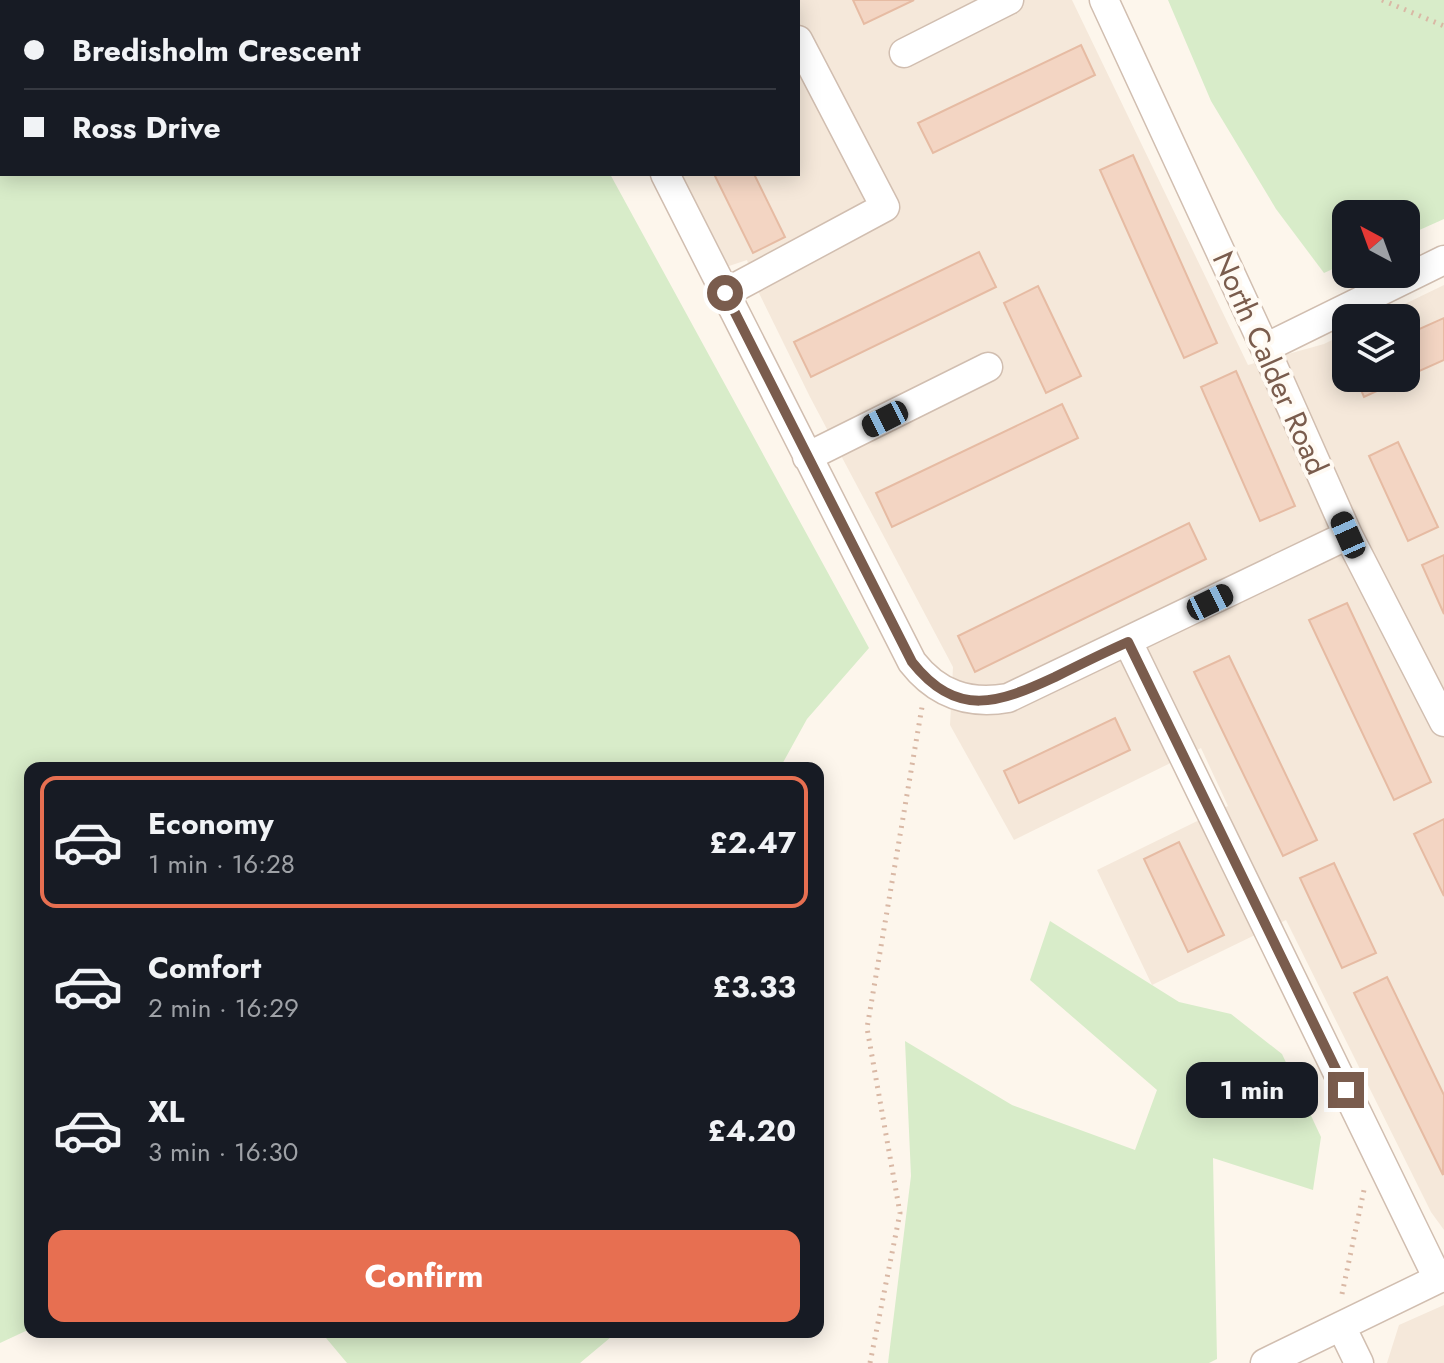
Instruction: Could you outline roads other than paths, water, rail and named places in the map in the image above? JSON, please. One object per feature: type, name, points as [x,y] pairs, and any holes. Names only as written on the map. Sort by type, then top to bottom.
[{"type":"street","points":[[904,53],[1009,0]]},
{"type":"street","name":"North Calder Road","points":[[1104,0],[1348,535],[1444,722]]},
{"type":"street","points":[[725,293],[885,207],[800,44]]},
{"type":"street","points":[[666,176],[912,662],[928,681],[946,693],[979,701],[1008,698],[1348,535]]},
{"type":"street","points":[[1265,348],[1444,260]]},
{"type":"street","points":[[807,457],[988,367]]},
{"type":"street","points":[[1128,642],[1374,1147],[1441,1277],[1265,1363]]},
{"type":"street","points":[[1341,1326],[1359,1363]]}]
